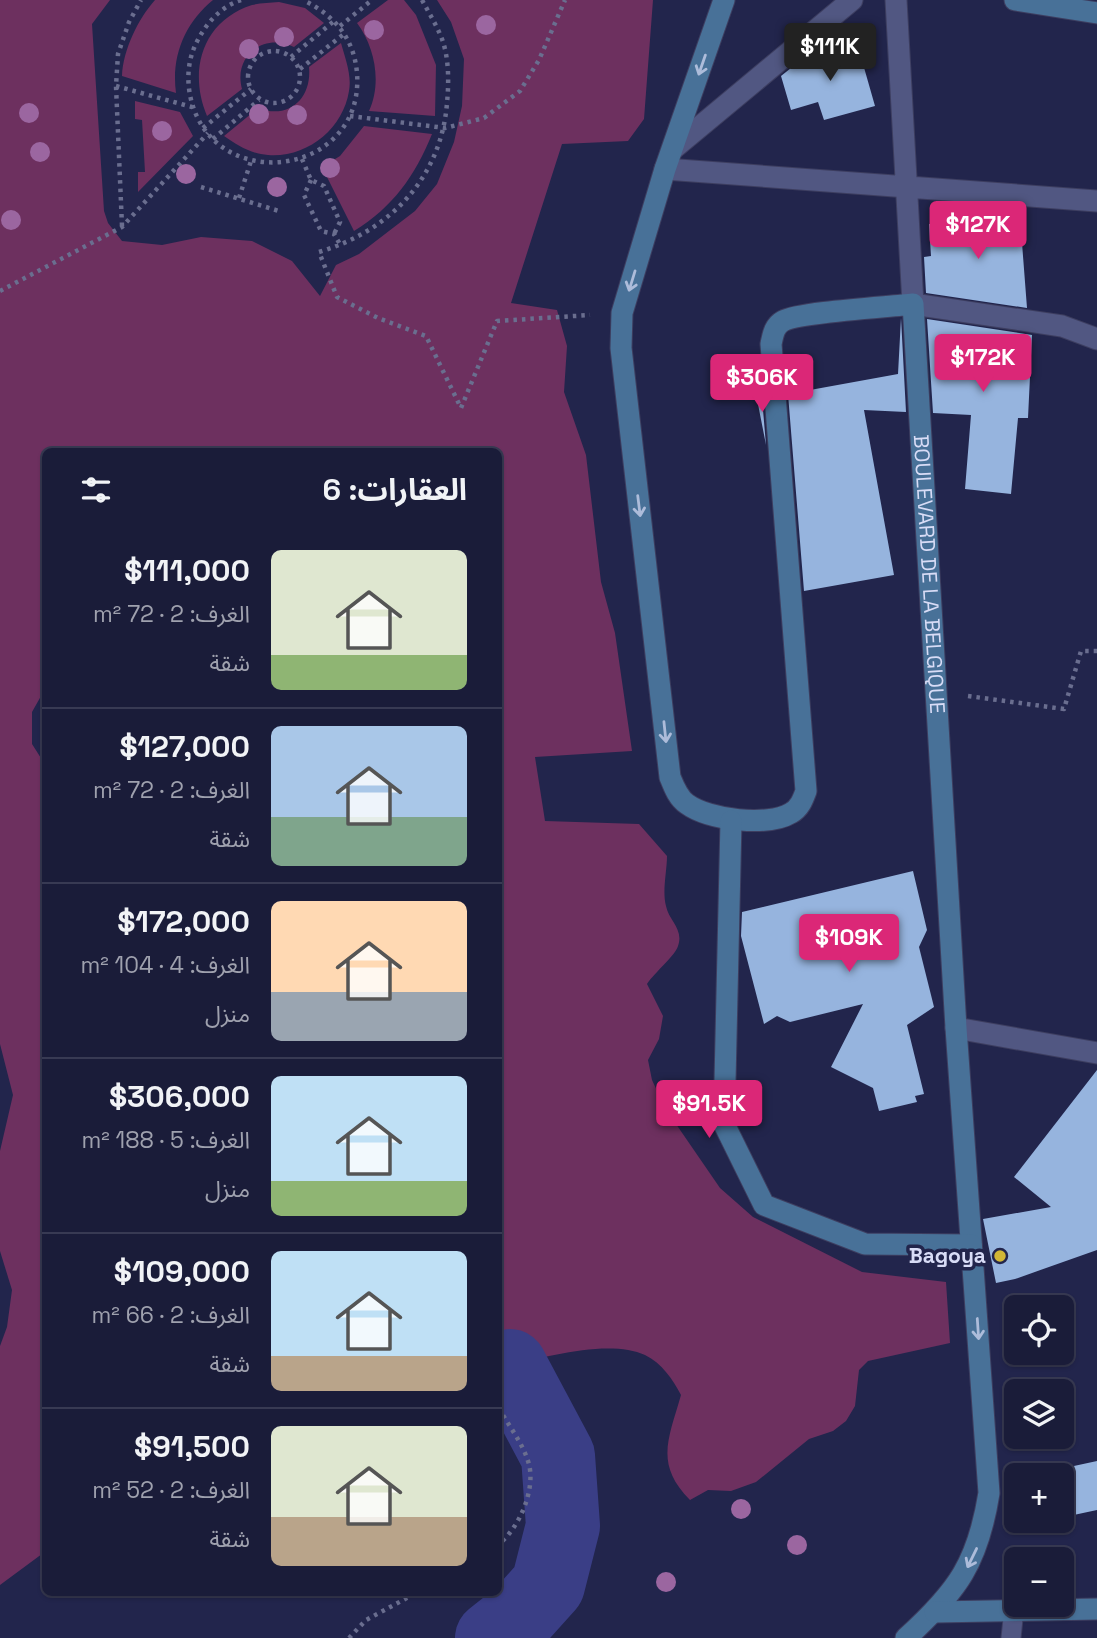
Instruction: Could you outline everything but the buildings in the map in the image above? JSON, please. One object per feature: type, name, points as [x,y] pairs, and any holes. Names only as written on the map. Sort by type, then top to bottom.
[{"type":"main road","points":[[724,0],[669,159],[622,313],[621,348],[670,777],[676,792],[687,804],[731,821],[791,814],[802,803],[806,791],[771,344],[775,328],[783,320],[913,304]]},
{"type":"main road","points":[[1015,0],[1097,12]]},
{"type":"main road","name":"BOULEVARD DE LA BELGIQUE","points":[[906,1638],[935,1612],[972,1561],[983,1533],[989,1493],[956,1028],[913,304]]},
{"type":"main road","points":[[731,821],[724,1124],[764,1205],[865,1244],[972,1253]]},
{"type":"main road","points":[[935,1612],[1004,1609]]},
{"type":"main road","points":[[1074,1609],[1097,1609]]},
{"type":"street","points":[[669,159],[852,0]]},
{"type":"street","points":[[896,0],[913,304],[1062,326],[1097,339]]},
{"type":"street","points":[[669,159],[906,187],[1097,201]]},
{"type":"street","points":[[956,1028],[1097,1053]]},
{"type":"lane","points":[[1011,1638],[1013,1617]]},
{"type":"path","points":[[122,227],[116,86],[118,54],[129,22],[141,0]]},
{"type":"path","points":[[238,0],[216,15],[200,34],[190,57],[188,82],[192,107],[203,128],[230,152],[251,161],[280,164],[302,159],[333,140],[350,116],[358,87],[356,57],[345,33],[322,9],[303,0]]},
{"type":"path","points":[[340,26],[372,0]]},
{"type":"path","points":[[422,0],[443,41],[449,81],[445,128],[428,171],[408,200],[382,224],[341,246],[320,252],[337,297],[378,318],[426,336],[461,408],[497,321],[622,313]]},
{"type":"path","points":[[350,116],[445,128],[484,118],[520,91],[539,60],[565,0]]},
{"type":"path","points":[[291,57],[334,21]]},
{"type":"path","points":[[300,69],[345,33]]},
{"type":"path","points":[[277,51],[291,57],[300,69],[299,88],[287,100],[279,103],[260,100],[251,89],[251,67],[261,54],[277,51]]},
{"type":"path","points":[[116,86],[192,107]]},
{"type":"path","points":[[203,128],[251,89]]},
{"type":"path","points":[[213,139],[260,100]]},
{"type":"path","points":[[0,291],[122,227],[208,133]]},
{"type":"path","points":[[302,159],[311,180],[324,186],[340,222],[334,234]]},
{"type":"path","points":[[239,198],[251,161]]},
{"type":"path","points":[[311,180],[304,195],[321,232],[334,234]]},
{"type":"path","points":[[201,187],[279,211]]},
{"type":"path","points":[[334,234],[341,246]]},
{"type":"path","points":[[936,691],[1064,709],[1081,651],[1097,651]]},
{"type":"path","points":[[502,1414],[529,1463],[526,1507],[502,1541]]},
{"type":"path","points":[[349,1638],[366,1619],[410,1596]]},
{"type":"shaded area","points":[[0,0],[110,0],[92,24],[104,211],[108,223],[122,241],[162,245],[201,237],[252,241],[292,261],[320,296],[336,265],[359,254],[415,211],[437,184],[454,142],[462,106],[464,59],[451,22],[437,0],[653,0],[644,119],[628,141],[562,144],[511,303],[557,310],[567,346],[564,392],[586,455],[601,582],[615,633],[632,751],[535,757],[545,821],[639,824],[667,856],[665,900],[678,930],[679,940],[673,954],[647,984],[663,1016],[659,1039],[648,1060],[652,1080],[665,1108],[720,1188],[753,1217],[862,1272],[946,1282],[950,1343],[868,1361],[859,1370],[855,1406],[846,1421],[833,1431],[809,1439],[756,1482],[731,1491],[708,1490],[690,1500],[679,1487],[668,1462],[669,1438],[681,1395],[671,1378],[651,1358],[630,1350],[592,1349],[552,1355],[502,1369],[502,448],[42,448],[42,694],[32,712],[32,744],[42,760],[42,1554],[0,1585],[0,1346],[7,1327],[12,1290],[0,1251],[0,1151],[13,1095],[0,1044]]},
{"type":"shaded area","points":[[155,0],[213,0],[195,19],[182,41],[176,66],[176,93],[122,76],[132,35]]},
{"type":"shaded area","points":[[388,0],[404,0],[416,15],[436,65],[435,116],[369,111],[375,89],[375,66],[368,43],[357,23]]},
{"type":"shaded area","points":[[279,2],[305,8],[324,23],[294,47],[272,43],[253,50],[242,66],[242,89],[207,116],[199,82],[200,65],[211,35],[235,13],[252,5]]},
{"type":"shaded area","points":[[341,43],[349,73],[349,91],[339,117],[321,138],[296,152],[268,155],[250,151],[224,136],[258,108],[279,111],[296,104],[307,88],[309,67]]},
{"type":"shaded area","points":[[135,101],[180,112],[193,136],[138,192],[138,172],[145,172],[142,120],[135,119]]},
{"type":"shaded area","points":[[364,126],[432,134],[418,164],[401,189],[380,212],[354,231],[322,167],[340,156]]},
{"type":"waterway","points":[[492,1638],[521,1615],[548,1585],[563,1526],[558,1456],[510,1366]]},
{"type":"place","name":"Bagoya","points":[[1000,1256]]}]
